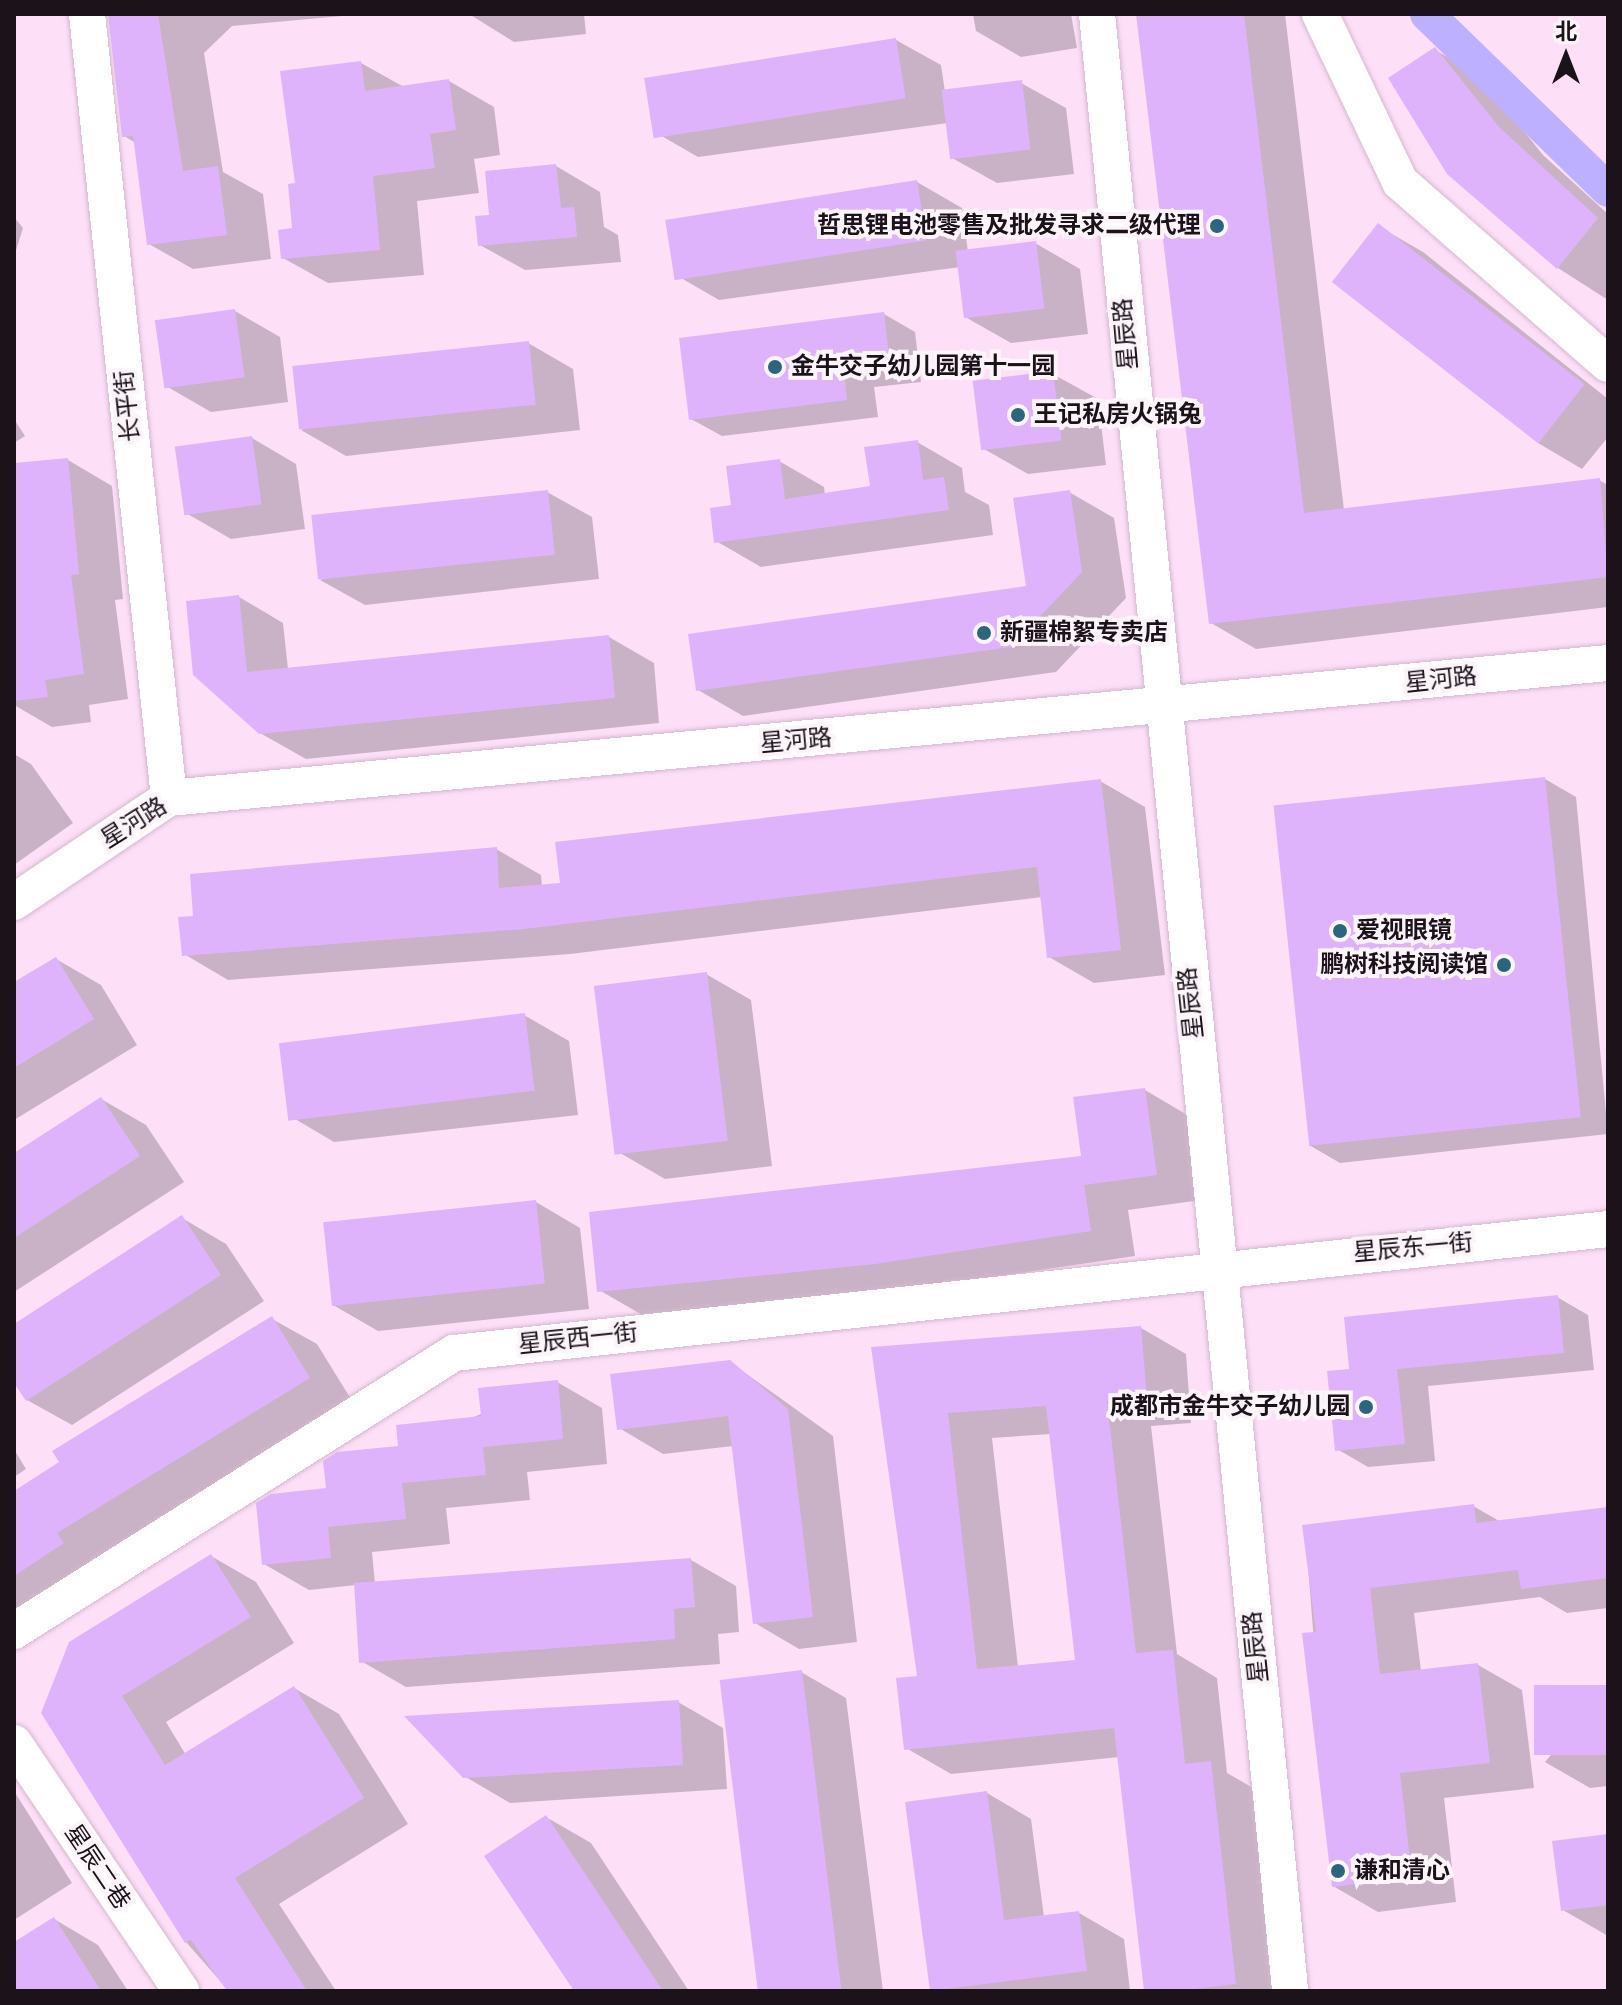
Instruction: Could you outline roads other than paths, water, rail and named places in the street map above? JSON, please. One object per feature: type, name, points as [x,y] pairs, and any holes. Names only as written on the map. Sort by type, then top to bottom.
[{"type":"street","name":"长平街","points":[[87,14],[169,798]]},
{"type":"street","name":"星辰路","points":[[1097,14],[1160,708],[1290,1991]]},
{"type":"street","points":[[1320,14],[1400,182],[1608,364]]},
{"type":"street","name":"星河路","points":[[14,902],[169,798],[1160,708],[1608,663]]},
{"type":"street","name":"星辰东一街","points":[[1218,1266],[1608,1229]]},
{"type":"street","name":"星辰西一街","points":[[14,1631],[454,1353],[1218,1266]]},
{"type":"street","name":"星辰二巷","points":[[14,1743],[181,1991]]},
{"type":"waterway","points":[[1427,14],[1608,190]]},
{"type":"place","name":"哲思锂电池零售及批发寻求二级代理","points":[[1217,226]]},
{"type":"place","name":"金牛交子幼儿园第十一园","points":[[775,367]]},
{"type":"place","name":"王记私房火锅兔","points":[[1018,415]]},
{"type":"place","name":"新疆棉絮专卖店","points":[[984,633]]},
{"type":"place","name":"爱视眼镜","points":[[1340,931]]},
{"type":"place","name":"鹏树科技阅读馆","points":[[1504,965]]},
{"type":"place","name":"成都市金牛交子幼儿园","points":[[1366,1407]]},
{"type":"place","name":"谦和清心","points":[[1338,1871]]}]
